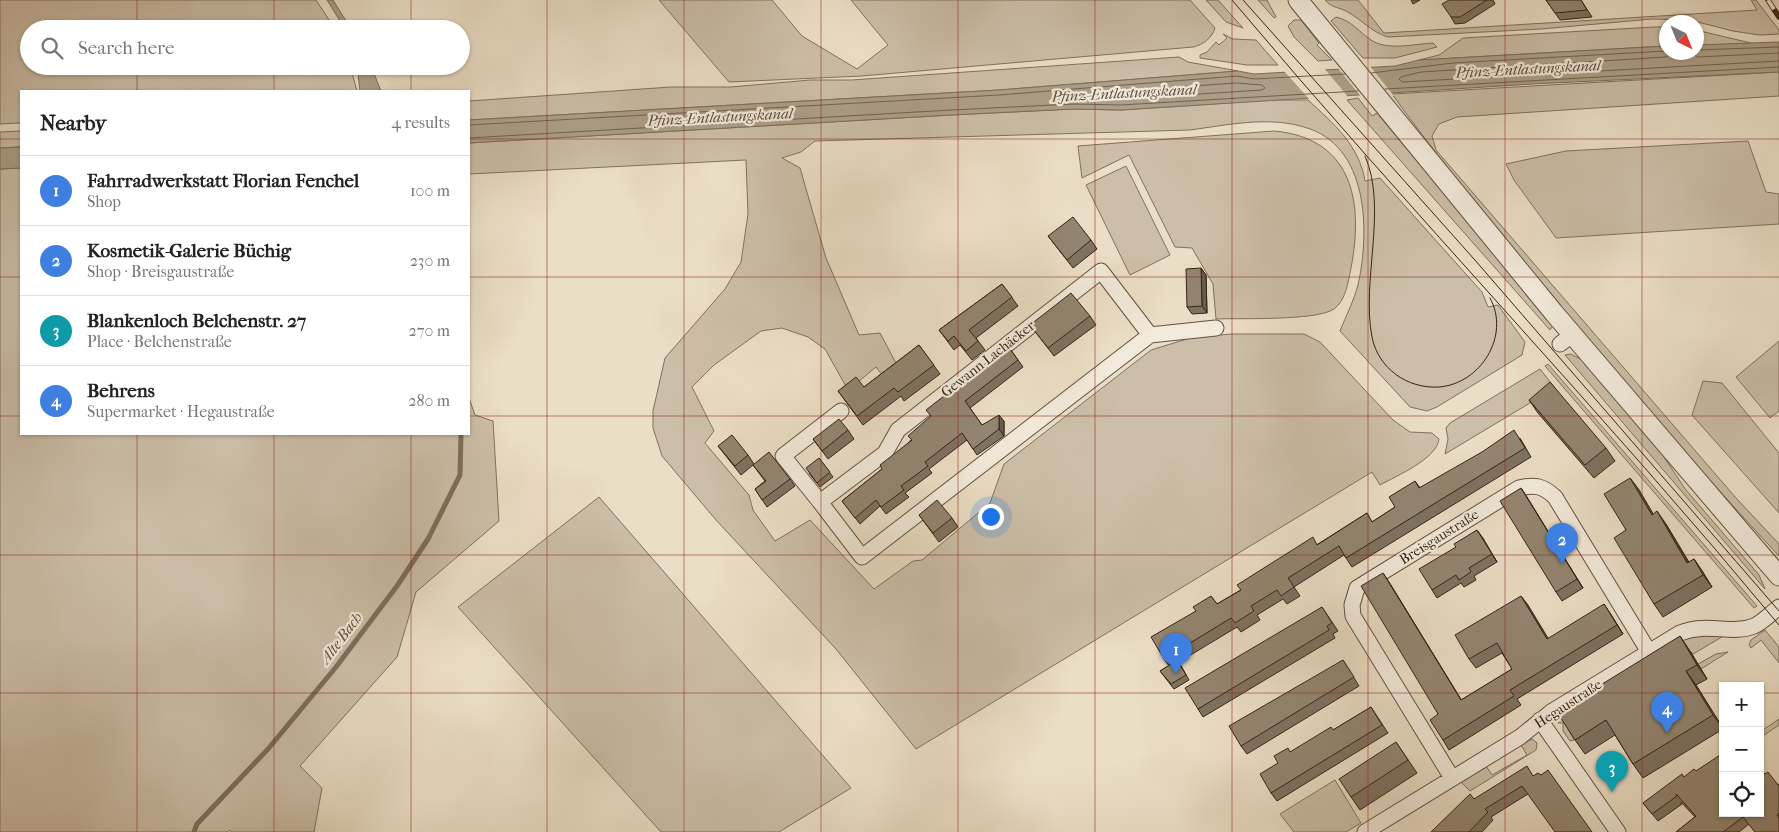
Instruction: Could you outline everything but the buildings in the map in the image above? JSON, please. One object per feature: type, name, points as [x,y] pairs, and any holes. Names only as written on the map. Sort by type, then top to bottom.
[{"type":"street","points":[[1298,0],[1381,99],[1566,339],[1779,576]]},
{"type":"street","name":"Gewann Lachäcker","points":[[820,502],[885,453],[898,430],[1101,271],[1150,335]]},
{"type":"street","points":[[841,411],[784,456],[862,557],[1150,335],[1216,328]]},
{"type":"street","name":"Breisgaustraße","points":[[1452,778],[1353,616],[1352,605],[1357,588],[1519,488],[1534,485],[1546,488],[1555,497],[1649,652]]},
{"type":"street","name":"Hegaustraße","points":[[1365,832],[1520,737],[1540,720],[1649,652],[1691,629],[1737,629],[1752,627],[1779,607]]},
{"type":"street","points":[[1540,720],[1618,832]]},
{"type":"shaded area","points":[[0,0],[316,0],[329,20],[20,20],[20,75],[353,75],[357,90],[20,90],[20,123],[0,124]]},
{"type":"shaded area","points":[[659,0],[772,0],[802,36],[857,69],[888,45],[851,0],[1190,0],[1215,28],[1207,40],[1193,47],[862,76],[729,82]]},
{"type":"shaded area","points":[[1206,0],[1218,0],[1243,28],[1226,22]]},
{"type":"shaded area","points":[[1258,0],[1267,0],[1276,17],[1274,18]]},
{"type":"shaded area","points":[[1325,0],[1358,0],[1384,33],[1659,16],[1659,19],[1541,29],[1388,37],[1376,32],[1352,14]]},
{"type":"shaded area","points":[[1751,0],[1756,0],[1779,30],[1779,34],[1759,35],[1704,24],[1704,15],[1676,15],[1757,10]]},
{"type":"shaded area","points":[[1336,17],[1351,23],[1371,40],[1378,43],[1401,46],[1433,43],[1437,47],[1395,58],[1363,58],[1331,21]]},
{"type":"shaded area","points":[[1294,20],[1301,20],[1319,43],[1317,45],[1332,60],[1318,61],[1294,37],[1288,26]]},
{"type":"shaded area","points":[[1659,27],[1659,46],[1419,60],[1439,55],[1463,38]]},
{"type":"shaded area","points":[[1704,32],[1755,44],[1704,45]]},
{"type":"shaded area","points":[[1223,34],[1233,39],[1256,40],[1278,65],[1247,65],[1200,58],[1200,55],[1207,52],[1216,42],[1219,45],[1227,38]]},
{"type":"shaded area","points":[[1179,57],[1188,62],[1238,71],[999,90],[470,120],[470,101],[671,87],[731,87],[810,80],[852,80]]},
{"type":"shaded area","points":[[1779,72],[1779,96],[1457,117],[1439,124],[1432,136],[1436,150],[1736,498],[1779,544],[1779,556],[1643,405],[1577,327],[1451,172],[1392,94]]},
{"type":"shaded area","points":[[1358,98],[1372,116],[1377,113],[1553,325],[1550,330],[1347,100]]},
{"type":"shaded area","points":[[1272,100],[1308,100],[1344,136],[1357,157],[1365,181],[1380,178],[1482,292],[1488,307],[1498,305],[1525,342],[1522,355],[1437,407],[1427,411],[1410,407],[1340,331],[1358,285],[1362,263],[1364,240],[1360,192],[1353,171],[1342,152],[1325,137],[1304,127],[1276,122],[1262,122],[1190,130],[815,141],[801,152],[782,158],[800,168],[826,258],[859,335],[880,333],[897,365],[888,382],[876,367],[848,390],[825,349],[808,337],[782,328],[761,331],[714,365],[692,387],[714,431],[705,443],[749,495],[753,510],[775,541],[810,520],[874,589],[913,561],[922,560],[990,503],[1004,464],[1151,350],[1190,338],[1231,334],[1304,334],[1320,342],[1393,420],[1410,432],[1432,433],[1439,439],[1437,446],[1424,460],[1405,472],[1380,485],[1372,472],[916,749],[836,649],[716,520],[662,456],[653,428],[653,411],[665,358],[725,289],[741,262],[748,214],[746,160],[470,174],[470,143],[951,115],[1074,109],[1121,110]]},
{"type":"shaded area","points":[[20,131],[20,147],[0,148],[0,132]]},
{"type":"shaded area","points":[[1274,131],[1300,136],[1321,146],[1336,160],[1347,177],[1353,197],[1355,243],[1347,285],[1344,296],[1338,305],[1325,313],[1260,319],[1216,319],[1213,284],[1192,248],[1175,247],[1129,155],[1082,178],[1078,146]]},
{"type":"shaded area","points":[[1748,141],[1766,192],[1779,194],[1779,224],[1556,238],[1514,180],[1506,164],[1566,151]]},
{"type":"shaded area","points":[[1126,166],[1170,255],[1130,275],[1086,185]]},
{"type":"shaded area","points":[[20,168],[20,435],[470,435],[470,401],[475,415],[493,421],[499,521],[416,592],[397,657],[300,766],[322,788],[314,832],[231,832],[230,830],[227,832],[0,832],[0,169]]},
{"type":"shaded area","points":[[1779,341],[1779,411],[1770,418],[1736,377]]},
{"type":"shaded area","points":[[1571,354],[1584,361],[1660,451],[1686,490],[1759,575],[1765,589],[1565,355]]},
{"type":"shaded area","points":[[1548,364],[1757,606],[1754,608],[1545,366]]},
{"type":"shaded area","points":[[1540,369],[1555,388],[1445,454],[1448,439],[1446,428],[1450,423]]},
{"type":"shaded area","points":[[1703,381],[1722,383],[1779,453],[1779,513],[1692,415]]},
{"type":"shaded area","points":[[599,497],[851,788],[779,832],[661,832],[458,607]]},
{"type":"shaded area","points":[[1765,630],[1779,647],[1779,663],[1761,640],[1751,648],[1749,645],[1751,640]]},
{"type":"shaded area","points":[[1727,634],[1693,654],[1690,651],[1566,725],[1574,740],[1570,741],[1563,731],[1563,723],[1558,723],[1562,713],[1684,637]]},
{"type":"shaded area","points":[[1728,652],[1701,669],[1698,664],[1716,654]]},
{"type":"shaded area","points":[[1779,719],[1779,725],[1764,735],[1764,729]]},
{"type":"shaded area","points":[[1532,739],[1537,743],[1536,750],[1470,791],[1460,781],[1486,766],[1492,775],[1527,755],[1521,745]]},
{"type":"shaded area","points":[[1335,780],[1361,823],[1346,832],[1294,832],[1280,814]]},
{"type":"water","points":[[327,0],[333,0],[345,20],[339,20]]},
{"type":"water","name":"Pfinz-Entlastungskanal","points":[[1779,42],[1779,72],[1533,84],[1121,110],[1074,109],[951,115],[470,143],[470,120],[999,90],[1238,71],[1254,74],[1395,66],[1419,60],[1659,46],[1659,60],[1704,60],[1704,45]]},
{"type":"water","points":[[358,75],[375,75],[381,90],[360,90]]},
{"type":"water","points":[[20,147],[20,168],[0,169],[0,148]]},
{"type":"pier","points":[[1369,65],[1394,96],[1362,98],[1337,67]]},
{"type":"pier","points":[[1324,68],[1349,98],[1311,101],[1283,70]]},
{"type":"waterway","name":"Alte Bach","points":[[194,832],[197,824],[268,749],[336,667],[397,586],[428,539],[460,475],[461,435]]},
{"type":"tram line","points":[[1232,0],[1299,79],[1644,467],[1779,625]]},
{"type":"tram line","points":[[1243,0],[1474,259],[1779,611]]},
{"type":"tram line","points":[[1365,156],[1371,176],[1374,198],[1369,315],[1375,348],[1387,367],[1405,380],[1427,387],[1454,384],[1467,377],[1479,368],[1488,356],[1494,342],[1497,328],[1496,313],[1490,298]]},
{"type":"railway","points":[[1768,0],[1779,17]]},
{"type":"place","name":"Kosmetik-Galerie Büchig","points":[[1562,564]]},
{"type":"place","name":"Fahrradwerkstatt Florian Fenchel","points":[[1176,674]]},
{"type":"place","name":"Behrens","points":[[1667,733]]},
{"type":"place","name":"Blankenloch Belchenstr. 27","points":[[1612,792]]}]
